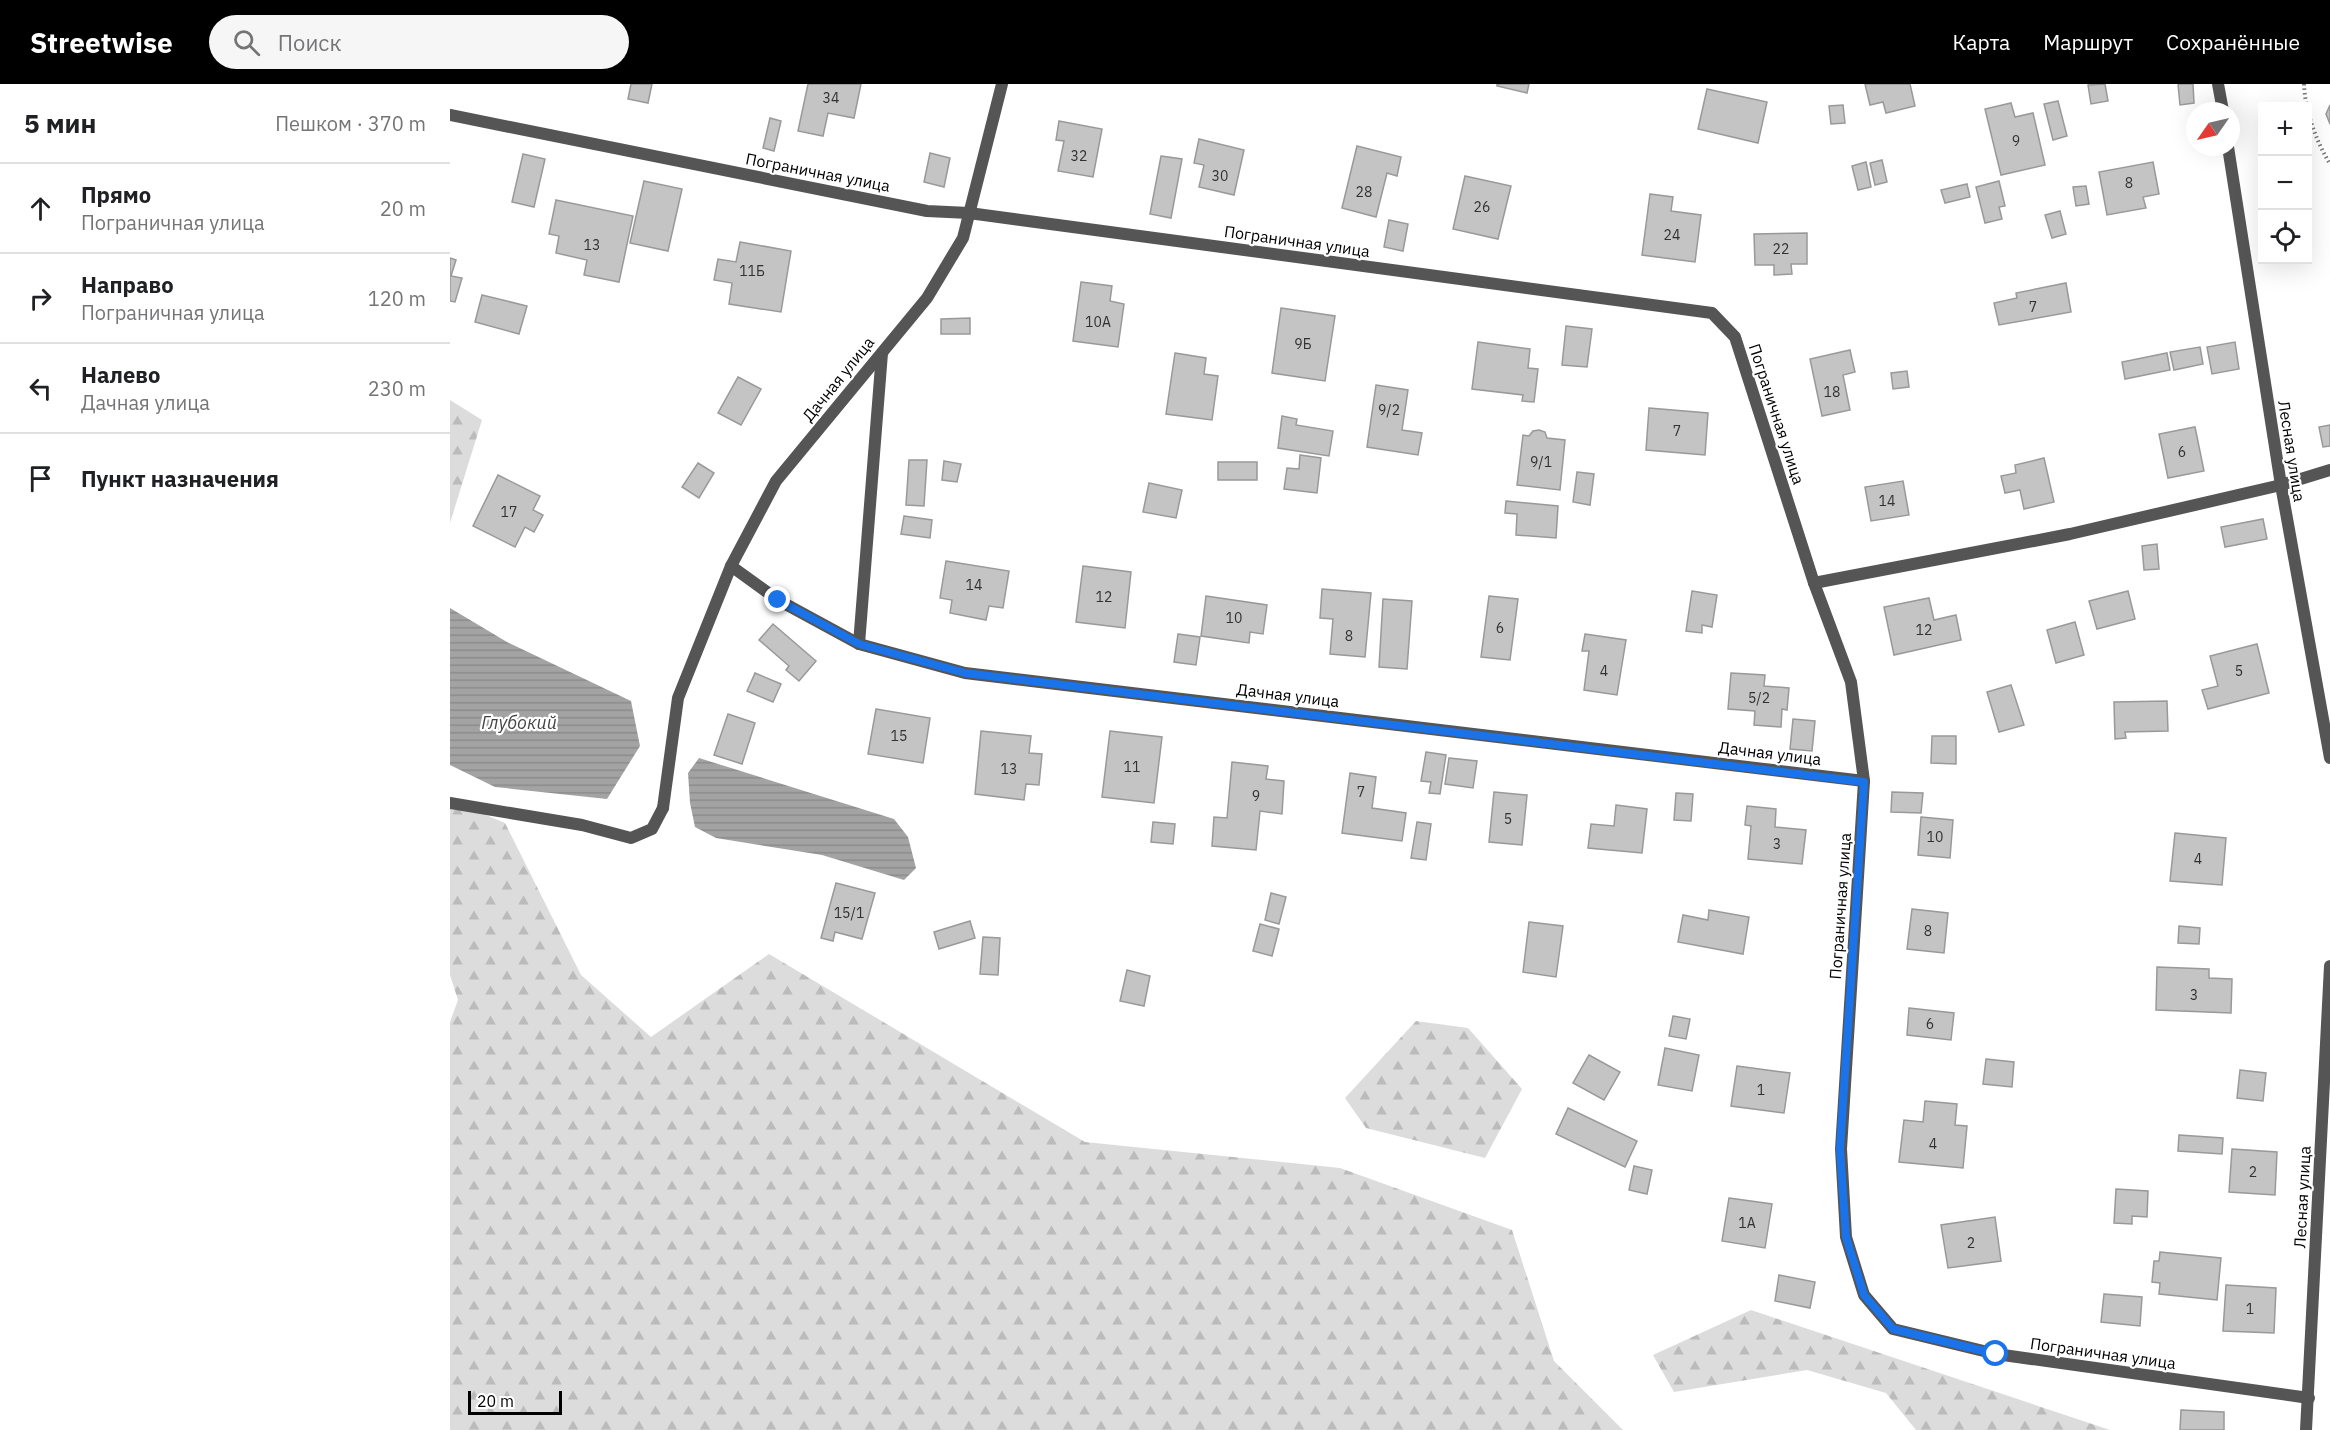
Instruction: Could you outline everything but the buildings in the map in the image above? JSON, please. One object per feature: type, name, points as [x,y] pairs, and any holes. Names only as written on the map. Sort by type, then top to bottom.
[{"type":"street","name":"Дачная улица","points":[[450,803],[582,825],[631,838],[652,829],[663,808],[678,698],[731,566],[776,481],[927,298],[963,238],[1002,84]]},
{"type":"street","points":[[2218,84],[2221,102]]},
{"type":"street","name":"Пограничная улица","points":[[450,115],[927,211],[969,213],[1712,313],[1735,337],[1814,583],[1851,682],[1864,782],[1840,1149],[1846,1237],[1864,1295],[1893,1329],[1996,1354],[2309,1398]]},
{"type":"street","name":"Лесная улица","points":[[2229,156],[2281,485],[2330,758]]},
{"type":"street","points":[[859,644],[882,352]]},
{"type":"street","points":[[1814,583],[2070,534],[2281,485],[2330,470]]},
{"type":"street","name":"Дачная улица","points":[[731,566],[778,600],[859,644],[965,673],[1864,782]]},
{"type":"street","name":"Лесная улица","points":[[2306,1430],[2330,966]]},
{"type":"path","points":[[2304,84],[2313,126],[2330,164]]},
{"type":"green space","points":[[450,400],[482,420],[450,523]]},
{"type":"green space","points":[[450,800],[505,823],[581,975],[651,1037],[769,954],[1085,1142],[1340,1168],[1512,1230],[1554,1361],[1623,1430],[450,1430],[450,1022],[458,1000],[450,975]]},
{"type":"green space","points":[[1416,1021],[1468,1028],[1522,1089],[1485,1158],[1366,1128],[1345,1098]]},
{"type":"green space","points":[[1751,1310],[2110,1430],[1916,1430],[1886,1393],[1807,1370],[1674,1392],[1653,1355]]},
{"type":"water","name":"Глубокий","points":[[450,608],[507,642],[631,701],[640,746],[607,799],[495,787],[450,765]]},
{"type":"water","points":[[699,758],[894,819],[908,837],[916,868],[904,880],[822,855],[716,838],[695,827],[690,803],[688,773]]},
{"type":"route","points":[[778,600],[859,644],[965,673],[1864,782],[1840,1149],[1846,1237],[1864,1295],[1893,1329],[1996,1354]]}]
